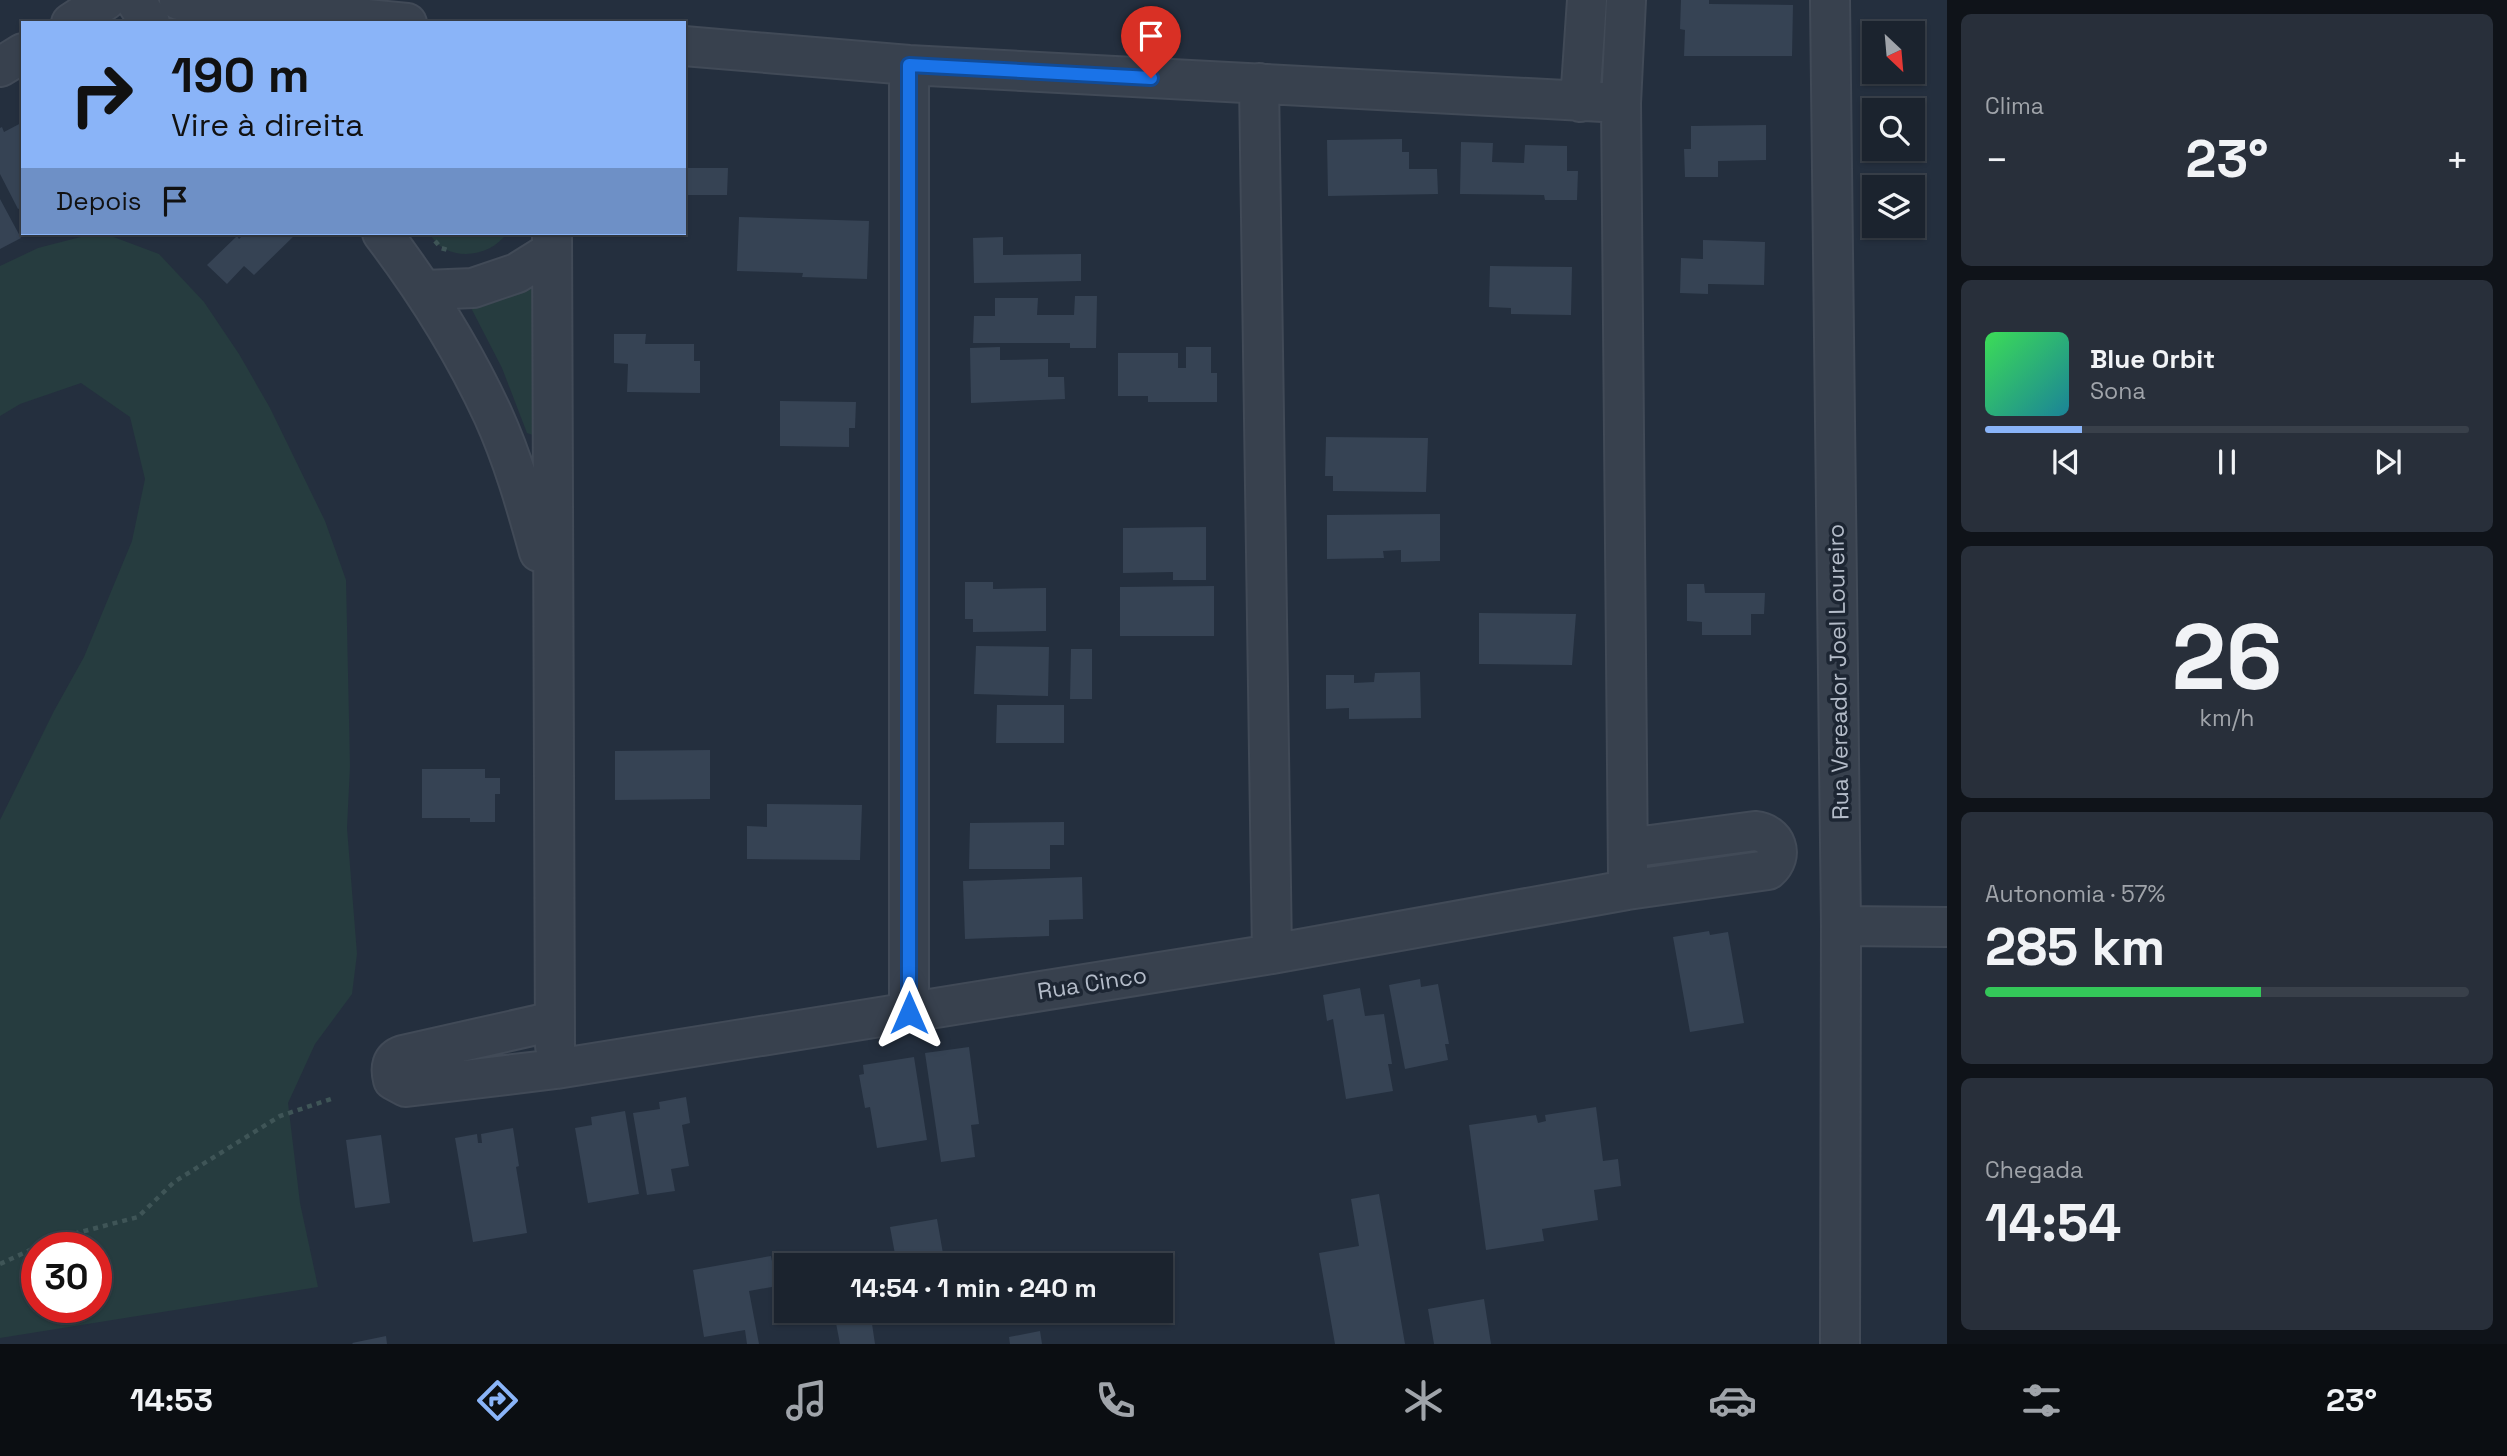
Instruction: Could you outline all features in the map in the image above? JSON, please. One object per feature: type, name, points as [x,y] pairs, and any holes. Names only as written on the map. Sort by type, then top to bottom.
[{"type":"street","points":[[74,21],[106,0]]},
{"type":"street","points":[[135,0],[149,21]]},
{"type":"street","points":[[179,0],[363,21]]},
{"type":"street","points":[[1580,102],[1587,0]]},
{"type":"street","points":[[1626,0],[1621,103],[1627,890]]},
{"type":"street","name":"Rua Vereador Joel Loureiro","points":[[1830,0],[1841,926],[1840,1344]]},
{"type":"street","points":[[686,46],[909,65],[1621,103]]},
{"type":"street","points":[[0,66],[21,54]]},
{"type":"street","points":[[909,65],[909,1013]]},
{"type":"street","points":[[1259,83],[1272,954]]},
{"type":"street","points":[[384,235],[425,290],[463,354],[494,417],[520,486],[552,597]]},
{"type":"street","points":[[425,290],[473,288],[517,273],[552,242]]},
{"type":"street","points":[[552,242],[556,1069]]},
{"type":"street","name":"Rua Cinco","points":[[554,1021],[403,1055],[395,1060],[390,1070],[393,1080],[407,1087],[556,1069],[1272,954],[1627,890],[1768,870],[1773,865],[1777,852],[1773,839],[1755,831],[1628,848]]},
{"type":"street","points":[[1841,926],[1947,927]]},
{"type":"path","points":[[430,235],[442,248],[458,254]]},
{"type":"path","points":[[0,1264],[54,1239],[138,1217],[174,1182],[280,1116],[331,1099]]},
{"type":"green space","points":[[88,235],[108,235],[159,254],[204,302],[239,354],[270,408],[325,521],[346,580],[350,766],[347,828],[357,954],[352,994],[315,1044],[288,1103],[300,1203],[318,1287],[112,1320],[112,1232],[21,1232],[21,1323],[94,1323],[0,1338],[0,820],[84,657],[132,541],[145,479],[130,417],[81,383],[20,404],[0,416],[0,266],[38,248]]},
{"type":"green space","points":[[430,235],[505,235],[495,245],[470,254],[453,252],[438,244]]},
{"type":"green space","points":[[537,282],[538,431],[533,435],[527,433],[502,368],[469,304]]},
{"type":"green space","points":[[1754,847],[1758,854],[1658,868],[1658,864]]},
{"type":"building","points":[[1681,0],[1709,0],[1709,4],[1793,5],[1792,56],[1684,56],[1685,30],[1680,29]]},
{"type":"building","points":[[21,123],[21,208],[18,209],[0,174],[0,128],[2,127],[4,132]]},
{"type":"building","points":[[1766,125],[1766,160],[1718,161],[1718,177],[1685,177],[1684,149],[1691,149],[1691,126]]},
{"type":"building","points":[[1402,139],[1402,152],[1409,152],[1409,169],[1437,169],[1438,194],[1328,196],[1327,140]]},
{"type":"building","points":[[1461,142],[1493,143],[1492,162],[1524,163],[1525,145],[1567,146],[1567,171],[1578,171],[1577,200],[1545,200],[1544,195],[1460,194]]},
{"type":"building","points":[[686,168],[728,168],[727,195],[686,195]]},
{"type":"building","points":[[0,199],[21,238],[0,249]]},
{"type":"building","points":[[739,217],[869,221],[867,279],[737,271]]},
{"type":"building","points":[[243,235],[295,235],[254,275],[244,266],[227,284],[207,265],[237,236],[239,239]]},
{"type":"building","points":[[1003,237],[1003,255],[1081,254],[1081,281],[974,283],[973,238]]},
{"type":"building","points":[[1703,240],[1765,242],[1764,285],[1708,284],[1708,294],[1680,293],[1681,258],[1703,259]]},
{"type":"building","points":[[1490,266],[1572,267],[1571,315],[1511,314],[1511,308],[1489,307]]},
{"type":"building","points":[[1075,296],[1097,296],[1096,348],[1070,348],[1070,343],[973,343],[974,316],[995,316],[995,298],[1038,298],[1037,315],[1074,315]]},
{"type":"building","points":[[614,334],[646,334],[645,344],[694,344],[694,361],[700,361],[700,393],[627,392],[628,364],[614,363]]},
{"type":"building","points":[[1000,347],[1000,360],[1048,359],[1048,377],[1064,377],[1065,399],[971,403],[970,348]]},
{"type":"building","points":[[1186,347],[1211,347],[1211,373],[1217,373],[1217,402],[1148,402],[1148,396],[1118,396],[1118,353],[1178,353],[1178,368],[1186,368]]},
{"type":"building","points":[[780,401],[856,402],[855,428],[849,428],[849,447],[780,446]]},
{"type":"building","points":[[1326,437],[1428,438],[1426,492],[1333,491],[1333,476],[1325,476]]},
{"type":"building","points":[[1440,514],[1440,561],[1401,562],[1401,550],[1383,551],[1384,558],[1327,559],[1327,515]]},
{"type":"building","points":[[1206,527],[1206,580],[1173,580],[1173,572],[1123,573],[1123,528]]},
{"type":"building","points":[[965,582],[993,582],[993,589],[1046,588],[1046,631],[973,632],[973,619],[965,619]]},
{"type":"building","points":[[1687,584],[1704,584],[1705,593],[1765,593],[1764,614],[1751,614],[1751,635],[1702,635],[1702,622],[1687,621]]},
{"type":"building","points":[[1214,586],[1214,636],[1120,636],[1120,587]]},
{"type":"building","points":[[1479,613],[1576,614],[1572,665],[1479,664]]},
{"type":"building","points":[[976,646],[1049,647],[1048,696],[974,694]]},
{"type":"building","points":[[1071,649],[1092,649],[1092,699],[1070,699]]},
{"type":"building","points":[[1420,672],[1421,718],[1349,719],[1349,708],[1326,709],[1326,675],[1354,675],[1354,683],[1374,682],[1375,673]]},
{"type":"building","points":[[997,705],[1064,705],[1064,743],[996,743]]},
{"type":"building","points":[[710,750],[710,799],[615,800],[615,751]]},
{"type":"building","points":[[422,769],[485,769],[485,778],[500,778],[500,794],[495,794],[495,822],[470,822],[470,818],[422,818]]},
{"type":"building","points":[[767,804],[862,805],[860,860],[747,859],[747,826],[767,827]]},
{"type":"building","points":[[1064,822],[1064,845],[1050,845],[1050,869],[969,869],[970,823]]},
{"type":"building","points":[[1082,877],[1083,919],[1049,920],[1049,936],[965,939],[963,881]]},
{"type":"building","points":[[1709,931],[1710,935],[1728,932],[1744,1023],[1690,1032],[1673,937]]},
{"type":"building","points":[[1420,979],[1421,987],[1438,984],[1449,1044],[1445,1044],[1448,1060],[1405,1069],[1389,985]]},
{"type":"building","points":[[1360,988],[1365,1016],[1384,1014],[1392,1064],[1388,1064],[1393,1091],[1346,1099],[1333,1019],[1327,1021],[1323,995]]},
{"type":"building","points":[[969,1047],[979,1124],[971,1125],[975,1157],[941,1162],[925,1053]]},
{"type":"building","points":[[914,1057],[927,1140],[877,1148],[870,1107],[865,1108],[859,1075],[864,1074],[863,1065]]},
{"type":"building","points":[[686,1097],[690,1123],[682,1125],[689,1166],[671,1169],[675,1191],[647,1195],[633,1113],[660,1109],[659,1102]]},
{"type":"building","points":[[1596,1107],[1603,1161],[1618,1159],[1621,1186],[1594,1190],[1598,1220],[1542,1229],[1544,1241],[1486,1250],[1469,1125],[1536,1115],[1538,1123],[1546,1121],[1545,1115]]},
{"type":"building","points":[[625,1111],[639,1194],[588,1203],[575,1128],[592,1125],[591,1117]]},
{"type":"building","points":[[513,1128],[519,1166],[516,1167],[527,1233],[473,1242],[455,1138],[477,1134],[478,1143],[482,1143],[481,1134]]},
{"type":"building","points":[[381,1135],[390,1203],[355,1208],[346,1140]]},
{"type":"building","points":[[1379,1194],[1405,1344],[1335,1344],[1319,1253],[1359,1246],[1351,1199]]},
{"type":"building","points":[[937,1219],[943,1253],[895,1253],[890,1227]]},
{"type":"building","points":[[771,1256],[774,1287],[749,1291],[759,1344],[747,1344],[745,1330],[704,1337],[693,1270]]},
{"type":"building","points":[[1484,1299],[1491,1344],[1434,1344],[1428,1309]]},
{"type":"building","points":[[836,1323],[872,1323],[875,1344],[840,1344]]},
{"type":"building","points":[[1040,1331],[1042,1344],[1010,1344],[1009,1337]]},
{"type":"building","points":[[386,1336],[387,1344],[352,1343]]},
{"type":"route","points":[[909,1013],[909,65],[1151,78]]}]
